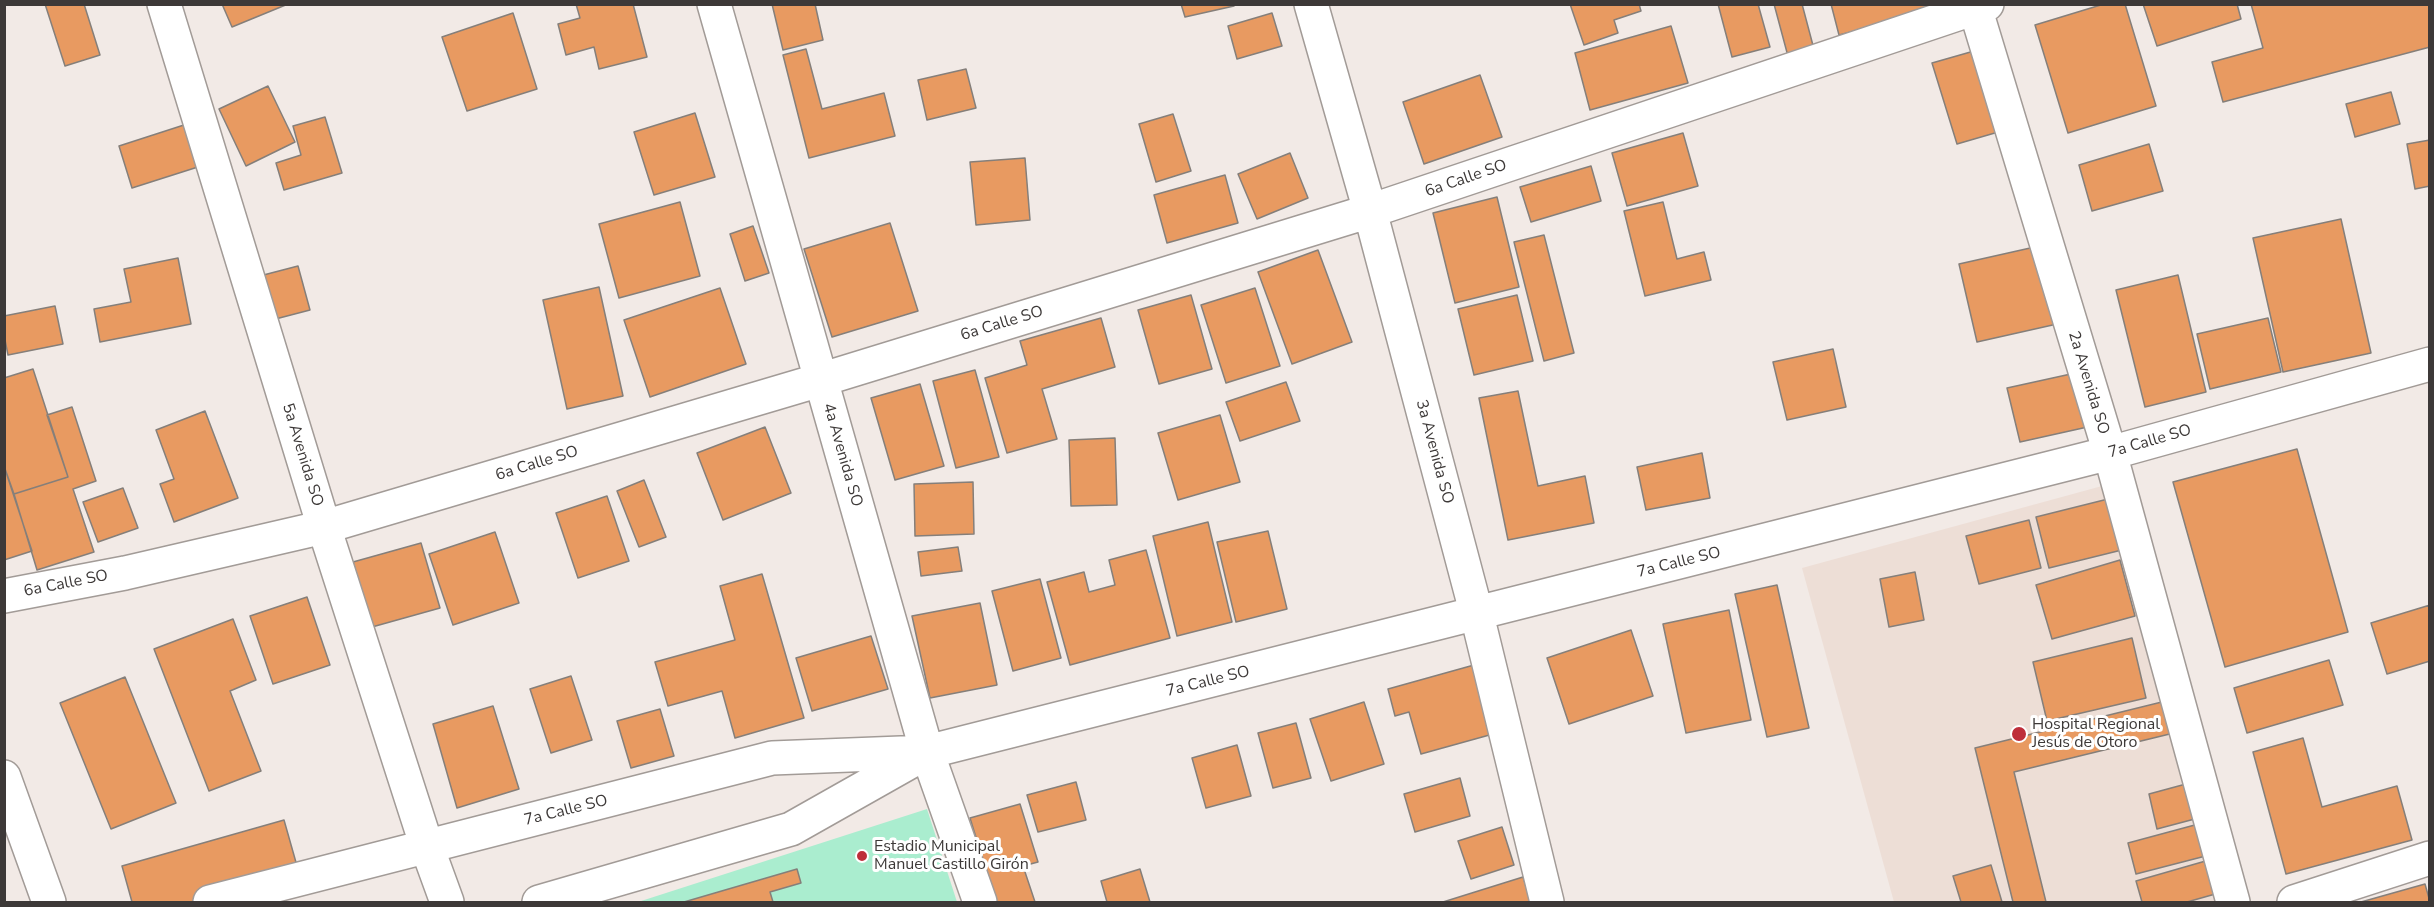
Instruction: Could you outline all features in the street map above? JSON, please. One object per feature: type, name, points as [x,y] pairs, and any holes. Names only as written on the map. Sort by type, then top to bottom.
[{"type":"street","name":"5a Avenida SO","points":[[164,4],[324,527],[447,903]]},
{"type":"street","name":"4a Avenida SO","points":[[714,4],[927,752],[980,903]]},
{"type":"street","name":"3a Avenida SO","points":[[1311,4],[1370,211],[1477,615],[1547,903]]},
{"type":"street","name":"6a Calle SO","points":[[4,596],[125,573],[324,527],[820,380],[1370,211],[1979,6]]},
{"type":"street","name":"2a Avenida SO","points":[[1979,6],[2110,453],[2233,903]]},
{"type":"street","name":"7a Calle SO","points":[[210,903],[772,758],[927,752],[1477,615],[2110,453],[2430,364]]},
{"type":"street","name":"7a Calle SO","points":[[539,903],[791,830],[927,752]]},
{"type":"street","points":[[4,777],[49,903]]},
{"type":"street","points":[[2294,903],[2430,858]]},
{"type":"shaded area","name":"Hospital Regional Jesús de Otoro","points":[[2124,480],[2223,902],[1894,902],[1802,568]]},
{"type":"green space","name":"Estadio Municipal Manuel Castillo Girón","points":[[927,809],[957,902],[638,902]]},
{"type":"building","points":[[45,4],[84,4],[100,55],[65,66]]},
{"type":"building","points":[[222,4],[288,4],[232,27]]},
{"type":"building","points":[[576,4],[633,4],[647,57],[599,69],[594,47],[566,55],[558,24],[580,18]]},
{"type":"building","points":[[772,4],[815,4],[823,40],[783,50]]},
{"type":"building","points":[[1181,4],[1233,4],[1234,6],[1185,17]]},
{"type":"building","points":[[1570,4],[1639,4],[1641,11],[1614,20],[1618,33],[1584,45]]},
{"type":"building","points":[[1718,4],[1758,4],[1770,47],[1732,57]]},
{"type":"building","points":[[1774,4],[1802,4],[1815,53],[1789,60]]},
{"type":"building","points":[[1831,4],[1963,4],[1839,35]]},
{"type":"building","points":[[2104,4],[2125,4],[2156,106],[2068,133],[2035,25]]},
{"type":"building","points":[[2143,4],[2237,4],[2241,19],[2157,46]]},
{"type":"building","points":[[2251,4],[2430,4],[2430,47],[2223,102],[2212,62],[2263,48]]},
{"type":"building","points":[[513,13],[537,89],[467,111],[442,37]]},
{"type":"building","points":[[1272,13],[1282,46],[1237,59],[1228,26]]},
{"type":"building","points":[[1671,26],[1688,83],[1590,110],[1575,53]]},
{"type":"building","points":[[1988,47],[2012,128],[1957,144],[1932,63]]},
{"type":"building","points":[[806,49],[822,109],[884,93],[895,136],[809,158],[783,55]]},
{"type":"building","points":[[966,69],[976,108],[927,120],[918,80]]},
{"type":"building","points":[[1480,75],[1502,137],[1424,164],[1403,102]]},
{"type":"building","points":[[268,86],[295,142],[246,166],[219,109]]},
{"type":"building","points":[[2391,92],[2400,124],[2355,137],[2346,104]]},
{"type":"building","points":[[695,113],[715,177],[654,195],[634,132]]},
{"type":"building","points":[[1173,114],[1191,171],[1156,182],[1139,124]]},
{"type":"building","points":[[325,117],[342,173],[284,190],[276,163],[301,155],[293,126]]},
{"type":"building","points":[[187,124],[201,166],[132,188],[119,146]]},
{"type":"building","points":[[1683,133],[1698,186],[1627,206],[1612,153]]},
{"type":"building","points":[[2430,140],[2430,186],[2415,189],[2407,144]]},
{"type":"building","points":[[2149,144],[2163,191],[2092,211],[2079,165]]},
{"type":"building","points":[[1290,153],[1308,198],[1257,219],[1238,174]]},
{"type":"building","points":[[1025,158],[1030,220],[976,225],[970,162]]},
{"type":"building","points":[[1591,166],[1601,201],[1531,222],[1520,187]]},
{"type":"building","points":[[1225,175],[1238,223],[1167,243],[1154,195]]},
{"type":"building","points":[[1497,197],[1519,287],[1455,303],[1433,213]]},
{"type":"building","points":[[680,202],[700,276],[619,298],[599,224]]},
{"type":"building","points":[[1663,202],[1677,259],[1704,252],[1711,280],[1645,296],[1624,211]]},
{"type":"building","points":[[2341,219],[2371,353],[2283,372],[2253,238]]},
{"type":"building","points":[[890,223],[918,311],[832,337],[804,249]]},
{"type":"building","points":[[753,226],[769,273],[745,281],[730,234]]},
{"type":"building","points":[[1544,235],[1574,353],[1544,361],[1514,242]]},
{"type":"building","points":[[2048,244],[2066,322],[1977,342],[1959,264]]},
{"type":"building","points":[[1318,250],[1352,342],[1292,364],[1258,272]]},
{"type":"building","points":[[178,258],[191,324],[100,342],[94,309],[131,302],[124,269]]},
{"type":"building","points":[[298,266],[310,310],[264,322],[252,278]]},
{"type":"building","points":[[2178,275],[2206,392],[2145,407],[2116,290]]},
{"type":"building","points":[[599,287],[623,396],[567,409],[543,300]]},
{"type":"building","points":[[720,288],[746,364],[650,397],[624,320]]},
{"type":"building","points":[[1255,288],[1280,366],[1226,383],[1201,305]]},
{"type":"building","points":[[1191,295],[1212,369],[1159,384],[1138,310]]},
{"type":"building","points":[[1517,295],[1533,361],[1474,375],[1458,309]]},
{"type":"building","points":[[55,306],[63,344],[8,355],[4,335],[4,316]]},
{"type":"building","points":[[1101,318],[1115,367],[1042,389],[1057,439],[1007,453],[985,378],[1027,365],[1020,341]]},
{"type":"building","points":[[2268,318],[2281,372],[2210,389],[2197,334]]},
{"type":"building","points":[[1833,349],[1846,407],[1787,420],[1773,362]]},
{"type":"building","points":[[33,369],[68,477],[14,494],[4,466],[4,378]]},
{"type":"building","points":[[975,370],[999,457],[956,468],[933,381]]},
{"type":"building","points":[[2089,370],[2101,424],[2020,442],[2007,388]]},
{"type":"building","points":[[1286,382],[1300,421],[1240,441],[1226,402]]},
{"type":"building","points":[[920,384],[944,466],[895,480],[871,398]]},
{"type":"building","points":[[1518,391],[1538,486],[1585,476],[1594,523],[1508,540],[1479,398]]},
{"type":"building","points":[[72,407],[96,481],[73,489],[94,552],[37,570],[14,494],[68,477],[47,415]]},
{"type":"building","points":[[205,411],[238,498],[174,522],[160,484],[174,479],[156,430]]},
{"type":"building","points":[[1220,415],[1240,482],[1178,500],[1158,433]]},
{"type":"building","points":[[765,427],[791,493],[723,520],[697,453]]},
{"type":"building","points":[[1115,438],[1117,505],[1071,506],[1069,440]]},
{"type":"building","points":[[2297,449],[2348,632],[2225,667],[2173,482]]},
{"type":"building","points":[[1702,453],[1710,498],[1646,510],[1637,467]]},
{"type":"building","points":[[4,466],[32,551],[4,560]]},
{"type":"building","points":[[644,480],[666,537],[639,547],[617,491]]},
{"type":"building","points":[[973,482],[974,534],[915,536],[914,484]]},
{"type":"building","points":[[123,488],[138,528],[98,542],[83,502]]},
{"type":"building","points":[[607,496],[629,561],[578,578],[556,513]]},
{"type":"building","points":[[2120,496],[2134,547],[2049,568],[2036,517]]},
{"type":"building","points":[[2029,520],[2041,568],[1979,584],[1966,536]]},
{"type":"building","points":[[1208,522],[1232,622],[1177,636],[1153,536]]},
{"type":"building","points":[[1268,531],[1287,609],[1236,622],[1217,542]]},
{"type":"building","points":[[495,532],[519,603],[453,625],[429,554]]},
{"type":"building","points":[[421,543],[440,608],[372,627],[353,562]]},
{"type":"building","points":[[958,547],[962,571],[921,576],[918,552]]},
{"type":"building","points":[[1146,550],[1170,638],[1070,665],[1047,582],[1084,572],[1089,592],[1115,585],[1109,560]]},
{"type":"building","points":[[2120,560],[2135,616],[2052,639],[2036,585]]},
{"type":"building","points":[[1915,572],[1924,620],[1889,627],[1880,579]]},
{"type":"building","points":[[762,574],[804,718],[735,738],[722,691],[668,706],[655,662],[735,640],[720,586]]},
{"type":"building","points":[[1040,579],[1061,658],[1013,671],[992,591]]},
{"type":"building","points":[[1777,585],[1809,728],[1767,737],[1735,594]]},
{"type":"building","points":[[307,597],[330,665],[273,684],[250,616]]},
{"type":"building","points":[[980,603],[997,685],[930,698],[912,616]]},
{"type":"building","points":[[2430,605],[2430,661],[2387,674],[2371,623]]},
{"type":"building","points":[[1729,610],[1751,720],[1686,733],[1663,624]]},
{"type":"building","points":[[233,619],[256,680],[230,691],[261,771],[209,791],[154,649]]},
{"type":"building","points":[[1631,630],[1653,696],[1569,724],[1547,658]]},
{"type":"building","points":[[871,636],[888,689],[812,711],[796,658]]},
{"type":"building","points":[[2132,638],[2146,698],[2047,721],[2033,662]]},
{"type":"building","points":[[2329,660],[2343,705],[2247,733],[2234,688]]},
{"type":"building","points":[[1474,665],[1493,734],[1421,754],[1409,712],[1395,716],[1388,689]]},
{"type":"building","points":[[571,676],[592,740],[551,753],[530,689]]},
{"type":"building","points":[[125,677],[176,803],[111,829],[60,703]]},
{"type":"building","points":[[2174,699],[2182,731],[2014,772],[2046,902],[2013,902],[1975,748]]},
{"type":"building","points":[[1364,702],[1384,764],[1331,781],[1310,719]]},
{"type":"building","points":[[493,706],[519,789],[457,808],[433,724]]},
{"type":"building","points":[[660,709],[674,756],[631,768],[617,721]]},
{"type":"building","points":[[1296,723],[1311,778],[1273,788],[1258,733]]},
{"type":"building","points":[[2303,738],[2322,807],[2397,786],[2412,840],[2286,874],[2253,752]]},
{"type":"building","points":[[1237,745],[1251,796],[1206,808],[1192,758]]},
{"type":"building","points":[[1460,778],[1470,816],[1415,832],[1404,794]]},
{"type":"building","points":[[2197,781],[2206,816],[2157,829],[2149,794]]},
{"type":"building","points":[[1076,782],[1086,820],[1038,832],[1027,795]]},
{"type":"building","points":[[1020,804],[1038,862],[1023,866],[1035,902],[996,902],[970,818]]},
{"type":"building","points":[[2217,819],[2225,851],[2136,874],[2128,843]]},
{"type":"building","points":[[284,820],[299,873],[194,902],[132,902],[122,866]]},
{"type":"building","points":[[1502,827],[1514,865],[1471,879],[1458,841]]},
{"type":"building","points":[[2223,856],[2233,889],[2187,902],[2142,902],[2136,881]]},
{"type":"building","points":[[1991,865],[2002,902],[1961,902],[1953,876]]},
{"type":"building","points":[[797,869],[801,883],[770,892],[773,902],[684,902]]},
{"type":"building","points":[[1140,869],[1150,902],[1107,902],[1101,881]]},
{"type":"building","points":[[1523,877],[1531,902],[1443,902]]},
{"type":"building","points":[[2425,884],[2430,902],[2361,902]]},
{"type":"place","name":"Hospital Regional Jesús de Otoro","points":[[2019,734]]},
{"type":"place","name":"Estadio Municipal Manuel Castillo Girón","points":[[862,856]]}]
